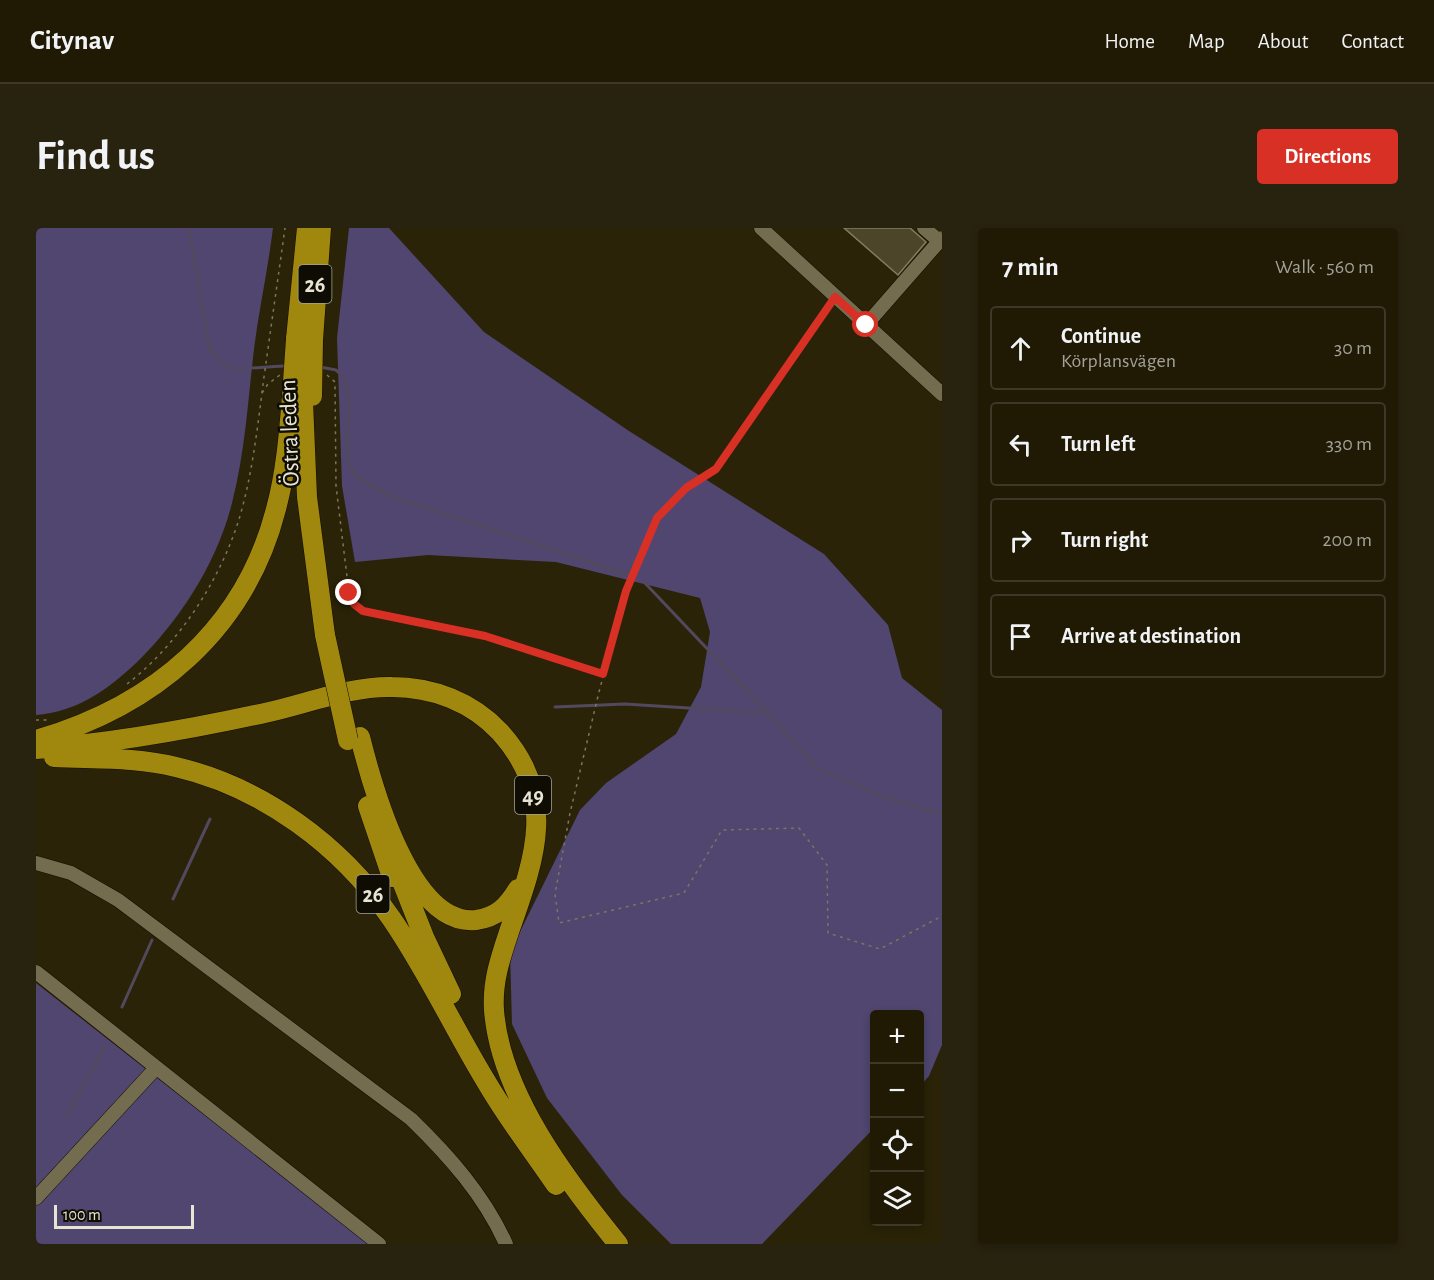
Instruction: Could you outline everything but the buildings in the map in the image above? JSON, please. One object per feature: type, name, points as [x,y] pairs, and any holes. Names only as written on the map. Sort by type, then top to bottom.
[{"type":"highway","points":[[304,340],[308,228]]},
{"type":"highway","name":"Östra leden","points":[[302,396],[312,228]]},
{"type":"highway","name":"Östra leden","points":[[304,340],[321,228]]},
{"type":"highway","points":[[40,732],[75,727],[123,705],[168,675],[193,654],[225,617],[245,588],[268,535],[302,396]]},
{"type":"highway","name":"26","points":[[302,396],[308,508],[329,635],[380,845],[424,954],[479,1061],[530,1148]]},
{"type":"highway","name":"49","points":[[36,749],[138,739],[389,686],[433,692],[454,699],[493,724],[507,739],[527,775],[535,802],[538,828],[533,862],[497,969],[494,1010],[500,1043],[513,1082],[555,1160],[618,1244]]},
{"type":"highway","name":"49","points":[[36,755],[175,738],[375,693],[408,693],[439,699],[465,711],[489,729],[512,758],[526,789],[531,826],[529,853],[518,889],[501,911],[481,919],[460,918],[438,907],[422,892],[386,822],[355,739]]},
{"type":"highway","name":"26","points":[[355,739],[374,805],[407,897],[457,1006],[495,1076],[531,1133],[611,1244]]},
{"type":"highway","name":"26","points":[[36,755],[143,762],[174,766],[205,775],[263,800],[320,841],[345,863],[391,918],[440,998],[487,1083],[530,1148],[601,1244]]},
{"type":"street","points":[[761,228],[942,394]]},
{"type":"street","points":[[866,325],[940,239],[924,228]]},
{"type":"street","points":[[36,863],[71,873],[118,900],[411,1119],[451,1159],[481,1199],[506,1244]]},
{"type":"street","points":[[36,972],[155,1069],[379,1244]]},
{"type":"street","points":[[36,1198],[155,1069]]},
{"type":"path","points":[[127,684],[163,650],[184,624],[202,599],[230,544],[248,483],[285,228]]},
{"type":"path","points":[[835,297],[716,469],[686,488],[657,518],[626,591],[603,674],[570,813],[555,894],[559,923],[684,893],[722,830],[799,828],[827,865],[828,933],[880,949],[942,916]]},
{"type":"path","points":[[262,394],[268,384],[287,373]]},
{"type":"path","points":[[324,374],[335,382],[336,486],[349,593],[354,604],[363,611],[485,636],[603,674]]},
{"type":"path","points":[[40,732],[51,724]]},
{"type":"shaded area","points":[[36,228],[273,228],[256,334],[240,465],[232,503],[217,548],[194,590],[167,630],[135,664],[101,691],[77,705],[36,715]]},
{"type":"shaded area","points":[[349,228],[389,228],[484,332],[629,431],[824,554],[888,625],[902,678],[942,710],[942,1045],[929,1076],[924,1082],[924,1010],[870,1010],[870,1132],[762,1244],[671,1244],[622,1195],[547,1098],[512,1024],[510,952],[580,810],[606,783],[676,734],[701,687],[710,632],[700,598],[556,562],[428,555],[355,562],[342,486],[337,338]]},
{"type":"shaded area","points":[[36,983],[369,1244],[36,1244]]},
{"type":"waterway","points":[[189,228],[210,350],[227,367],[286,366]]},
{"type":"waterway","points":[[320,367],[336,370],[344,379],[349,406],[347,450],[349,463],[361,480],[390,496],[629,575]]},
{"type":"waterway","points":[[644,582],[817,768],[881,796],[942,814]]},
{"type":"waterway","points":[[555,707],[625,704],[768,713]]},
{"type":"waterway","points":[[173,899],[210,819]]},
{"type":"waterway","points":[[122,1007],[152,940]]},
{"type":"waterway","points":[[67,1116],[105,1046]]},
{"type":"route","points":[[349,593],[354,604],[363,611],[485,636],[603,674],[626,591],[657,518],[686,488],[716,469],[748,427],[835,297],[866,325]]}]
